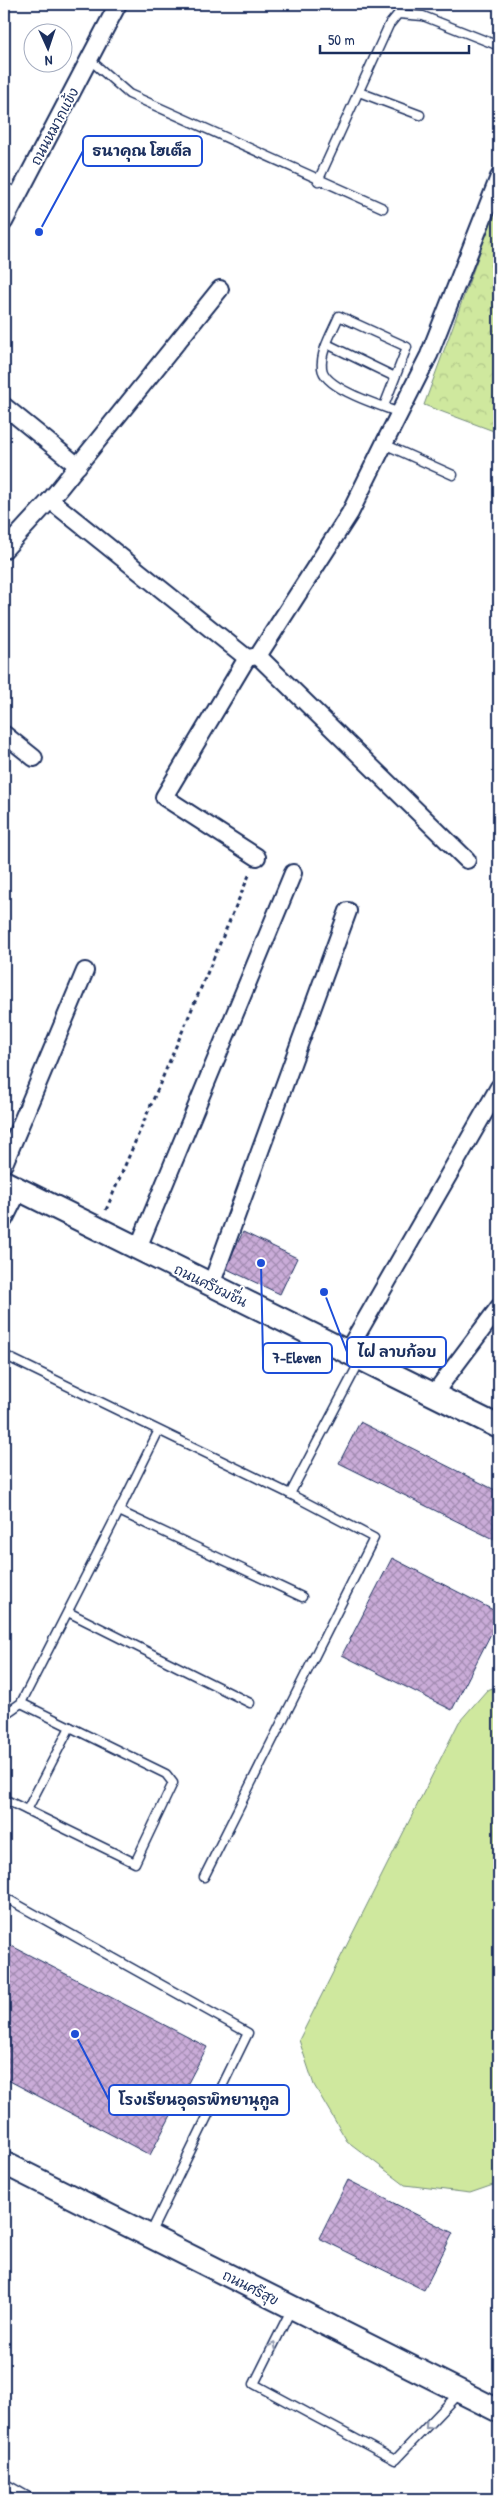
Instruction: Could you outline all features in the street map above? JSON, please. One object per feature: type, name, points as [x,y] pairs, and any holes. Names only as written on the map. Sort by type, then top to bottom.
[{"type":"main road","name":"ถนนศรีชมชื่น","points":[[12,1186],[499,1427]]},
{"type":"main road","name":"ถนนศรีสุข","points":[[4,2163],[499,2411]]},
{"type":"street","name":"ถนนหมากแข้ง","points":[[4,222],[11,190],[89,59],[118,4]]},
{"type":"street","points":[[257,857],[164,797],[253,657],[350,513],[429,355],[499,180]]},
{"type":"street","points":[[4,550],[50,500],[220,289]]},
{"type":"street","points":[[4,406],[78,466]]},
{"type":"street","points":[[50,500],[253,657],[467,860]]},
{"type":"street","points":[[4,734],[34,758]]},
{"type":"street","points":[[138,1248],[293,873]]},
{"type":"street","points":[[211,1285],[348,911]]},
{"type":"street","points":[[4,1164],[85,971]]},
{"type":"street","points":[[354,1355],[499,1087]]},
{"type":"street","points":[[4,1220],[12,1186]]},
{"type":"street","points":[[433,1395],[499,1307]]},
{"type":"lane","points":[[318,181],[389,25],[398,14],[423,16],[499,46]]},
{"type":"lane","points":[[89,59],[129,94],[318,181],[382,208]]},
{"type":"lane","points":[[359,92],[420,115]]},
{"type":"lane","points":[[384,406],[407,347],[339,316],[327,344],[322,366],[323,375],[334,386],[400,414]]},
{"type":"lane","points":[[327,344],[395,377]]},
{"type":"lane","points":[[384,444],[453,475]]},
{"type":"lane","points":[[290,1494],[354,1355]]},
{"type":"lane","points":[[8,1357],[158,1432],[290,1494],[374,1538],[204,1877]]},
{"type":"lane","points":[[4,1715],[21,1703],[158,1432]]},
{"type":"lane","points":[[119,1510],[302,1597]]},
{"type":"lane","points":[[68,1612],[250,1703]]},
{"type":"lane","points":[[4,1799],[135,1863],[173,1783],[166,1774],[21,1703]]},
{"type":"lane","points":[[27,1810],[70,1727]]},
{"type":"lane","points":[[4,1898],[248,2033],[149,2236]]},
{"type":"lane","points":[[292,2308],[254,2384],[396,2460],[460,2391]]},
{"type":"lane","points":[[4,2483],[32,2499]]},
{"type":"path","points":[[97,1229],[257,857]]},
{"type":"green space","points":[[499,200],[499,433],[424,405]]},
{"type":"green space","points":[[499,1686],[499,2183],[470,2193],[405,2185],[347,2141],[314,2085],[299,2040],[459,1722],[487,1690]]},
{"type":"building","points":[[243,1232],[297,1258],[280,1294],[225,1268]]},
{"type":"building","points":[[360,1422],[499,1492],[499,1542],[339,1463]]},
{"type":"building","points":[[392,1558],[499,1613],[499,1618],[452,1710],[342,1655]]},
{"type":"building","points":[[4,1942],[207,2047],[150,2155],[4,2078]]},
{"type":"building","points":[[348,2180],[453,2233],[424,2290],[319,2238]]},
{"type":"place","name":"ธนาคุณ โฮเต็ล","points":[[39,232]]},
{"type":"place","name":"7-Eleven","points":[[261,1263]]},
{"type":"place","name":"ไฝ ลาบก้อบ","points":[[324,1292]]},
{"type":"place","name":"โรงเรียนอุดรพิทยานุกูล","points":[[75,2034]]}]
